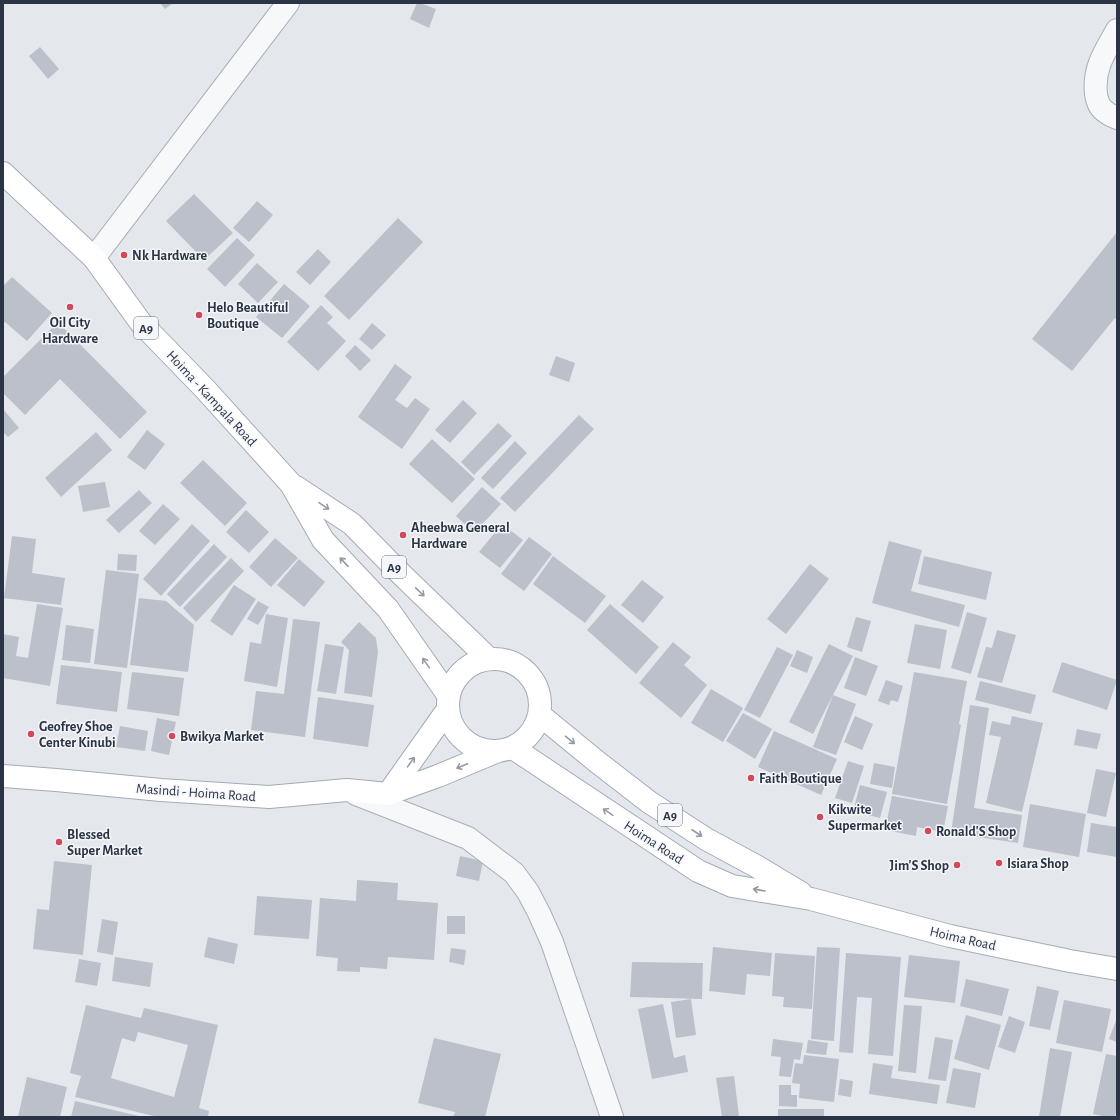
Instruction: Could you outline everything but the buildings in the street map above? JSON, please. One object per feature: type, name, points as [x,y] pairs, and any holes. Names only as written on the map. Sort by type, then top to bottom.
[{"type":"main road","name":"Hoima - Kampala Road","points":[[3,173],[94,258],[141,323],[291,484],[323,540],[388,609],[448,702]]},
{"type":"main road","name":"Hoima - Kampala Road","points":[[291,484],[352,524],[401,574],[489,659]]},
{"type":"main road","points":[[388,794],[448,702],[453,682],[463,671],[475,663],[489,659],[504,660],[517,665],[528,674],[536,686],[540,701],[540,715],[534,729],[525,740],[506,750]]},
{"type":"main road","name":"A9","points":[[448,702],[451,724],[459,736],[470,745],[484,750],[506,750]]},
{"type":"main road","name":"Hoima Road","points":[[540,715],[649,802],[706,839],[756,866],[811,899]]},
{"type":"main road","name":"Hoima Road","points":[[506,750],[698,871],[732,886],[811,899],[950,936],[1070,961],[1117,969]]},
{"type":"main road","name":"Masindi - Hoima Road","points":[[3,776],[161,790],[269,797],[347,790],[388,794],[506,750]]},
{"type":"street","points":[[94,258],[288,3]]},
{"type":"street","points":[[1117,30],[1101,61],[1096,74],[1095,87],[1097,102],[1105,112],[1117,118]]},
{"type":"street","points":[[347,790],[468,838],[514,873],[528,892],[552,942],[612,1117]]},
{"type":"place","name":"Nk Hardware","points":[[124,255]]},
{"type":"place","name":"Oil City Hardware","points":[[70,307]]},
{"type":"place","name":"Helo Beautiful Boutique","points":[[199,315]]},
{"type":"place","name":"Aheebwa General Hardware","points":[[403,535]]},
{"type":"place","name":"Geofrey Shoe Center Kinubi","points":[[31,734]]},
{"type":"place","name":"Bwikya Market","points":[[172,736]]},
{"type":"place","name":"Faith Boutique","points":[[751,778]]},
{"type":"place","name":"Kikwite Supermarket","points":[[820,817]]},
{"type":"place","name":"Ronald'S Shop","points":[[928,831]]},
{"type":"place","name":"Blessed Super Market","points":[[59,842]]},
{"type":"place","name":"Isiara Shop","points":[[999,863]]},
{"type":"place","name":"Jim'S Shop","points":[[957,865]]}]
